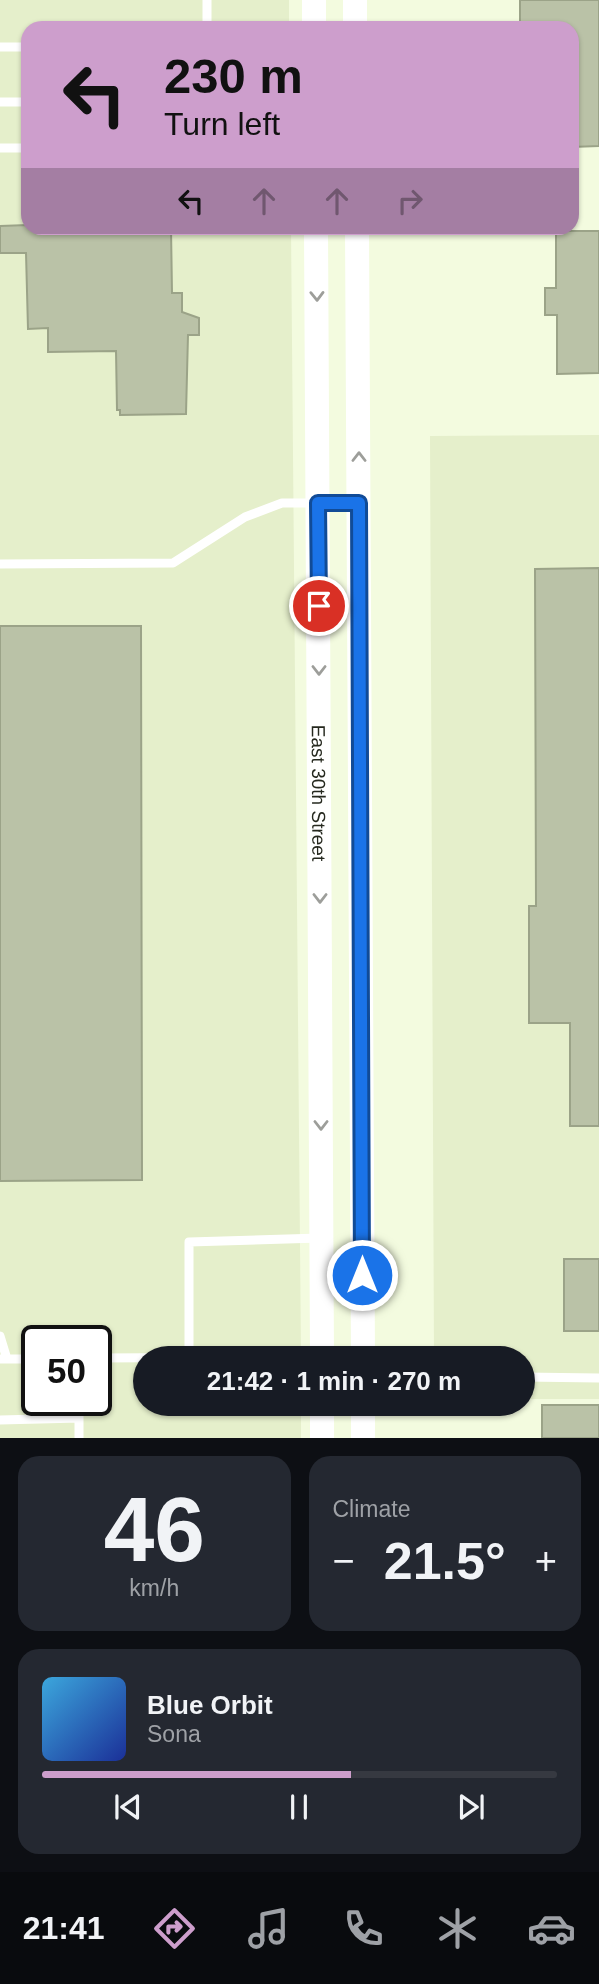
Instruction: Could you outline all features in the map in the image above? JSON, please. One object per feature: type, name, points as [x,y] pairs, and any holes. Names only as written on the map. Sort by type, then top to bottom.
[{"type":"main road","points":[[314,0],[314,21]]},
{"type":"main road","points":[[355,0],[355,21]]},
{"type":"main road","name":"East 30th Street","points":[[316,235],[322,1346]]},
{"type":"main road","name":"East 30th Street","points":[[357,235],[363,1346]]},
{"type":"main road","points":[[318,503],[359,503]]},
{"type":"main road","points":[[322,1416],[322,1438]]},
{"type":"main road","points":[[363,1416],[363,1438]]},
{"type":"lane","points":[[207,0],[207,21]]},
{"type":"lane","points":[[0,47],[21,47]]},
{"type":"lane","points":[[0,102],[21,102]]},
{"type":"lane","points":[[0,148],[21,148]]},
{"type":"lane","points":[[0,564],[173,563],[245,517],[282,503],[318,503]]},
{"type":"lane","points":[[189,1346],[189,1242],[322,1238]]},
{"type":"lane","points":[[0,1336],[4,1359]]},
{"type":"lane","points":[[112,1358],[133,1358]]},
{"type":"lane","points":[[535,1377],[599,1378]]},
{"type":"lane","points":[[0,1420],[79,1418],[79,1438]]},
{"type":"shaded area","points":[[0,0],[289,0],[289,21],[21,21],[21,235],[291,235],[301,1346],[133,1346],[133,1416],[301,1416],[301,1438],[0,1438]]},
{"type":"shaded area","points":[[599,435],[599,1399],[535,1399],[535,1346],[434,1346],[430,436]]},
{"type":"building","points":[[520,0],[599,0],[599,146],[579,147],[579,21],[520,21]]},
{"type":"building","points":[[21,225],[21,235],[171,235],[172,293],[182,293],[182,312],[199,318],[199,335],[188,335],[186,414],[120,415],[120,410],[117,410],[116,351],[48,352],[48,328],[28,329],[26,253],[0,253],[0,226]]},
{"type":"building","points":[[579,231],[599,231],[599,373],[557,374],[557,315],[545,315],[545,288],[556,288],[556,235],[579,235]]},
{"type":"building","points":[[599,568],[599,1126],[570,1126],[570,1023],[529,1023],[529,906],[536,906],[535,569]]},
{"type":"building","points":[[0,626],[141,626],[142,1180],[0,1181]]},
{"type":"building","points":[[564,1259],[599,1259],[599,1331],[564,1331]]},
{"type":"building","points":[[542,1405],[599,1405],[599,1438],[542,1438]]},
{"type":"route","points":[[319,606],[318,503],[359,503],[362,1275]]}]
